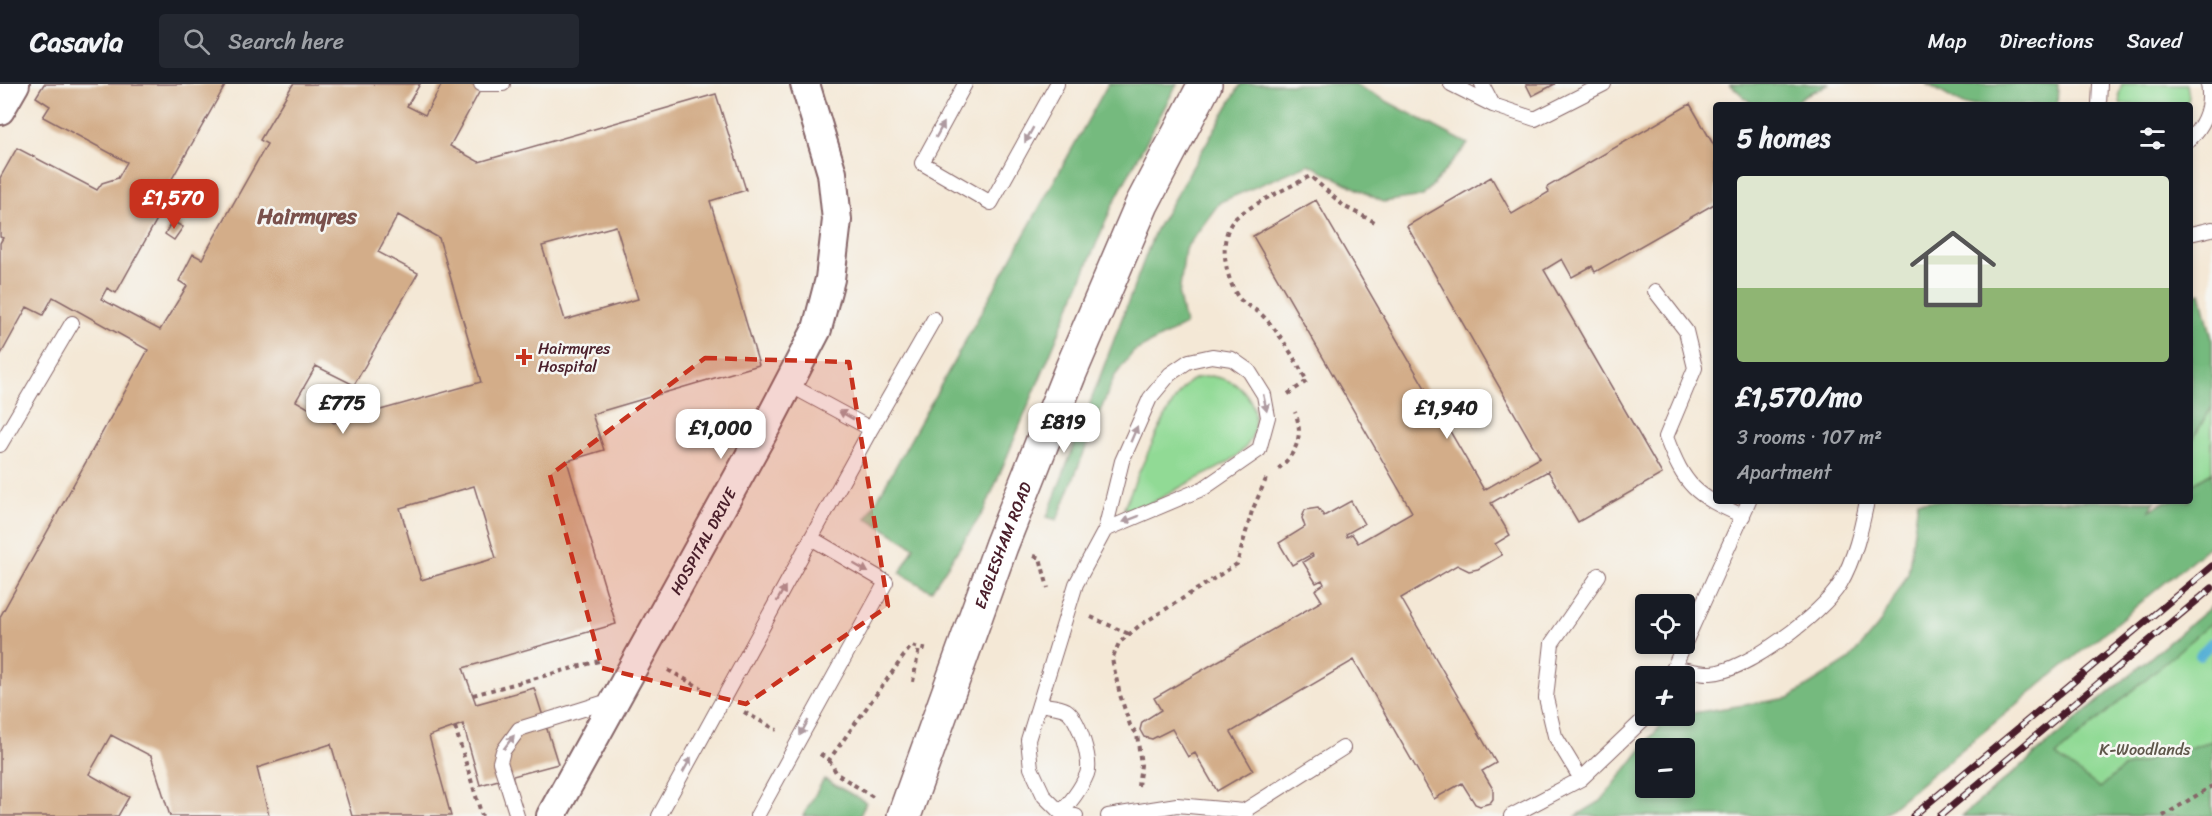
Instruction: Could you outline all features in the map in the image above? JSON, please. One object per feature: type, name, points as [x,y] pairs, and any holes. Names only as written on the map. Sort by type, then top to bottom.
[{"type":"main road","name":"EAGLESHAM ROAD","points":[[904,816],[1001,546],[1068,375],[1142,204],[1205,84]]},
{"type":"street","points":[[0,110],[15,84]]},
{"type":"street","name":"HOSPITAL DRIVE","points":[[551,816],[817,329],[830,279],[837,219],[832,173],[811,85]]},
{"type":"lane","points":[[481,84],[503,84]]},
{"type":"lane","points":[[965,84],[922,163],[991,203],[1057,84]]},
{"type":"lane","points":[[1451,84],[1493,105],[1535,119],[1604,84]]},
{"type":"lane","points":[[1482,84],[1493,105]]},
{"type":"lane","points":[[2099,102],[2100,84]]},
{"type":"lane","points":[[2193,136],[2201,128],[2211,107],[2208,84]]},
{"type":"lane","points":[[2193,233],[2212,229]]},
{"type":"lane","points":[[1654,291],[1686,331],[1695,368],[1666,438],[1679,470],[1704,499],[1713,503]]},
{"type":"lane","points":[[659,816],[871,429],[934,319]]},
{"type":"lane","points":[[0,445],[72,322]]},
{"type":"lane","points":[[1076,816],[1061,813],[1044,796],[1031,768],[1028,740],[1076,584],[1105,530],[1122,461],[1150,398],[1170,374],[1189,361],[1212,356],[1232,359],[1249,371],[1264,395],[1268,417],[1259,450],[1204,488],[1105,530]]},
{"type":"lane","points":[[788,384],[871,429]]},
{"type":"lane","points":[[1715,504],[1743,516]]},
{"type":"lane","points":[[1675,666],[1748,504]]},
{"type":"lane","points":[[1695,673],[1712,674],[1759,656],[1813,616],[1840,585],[1857,546],[1866,504]]},
{"type":"lane","points":[[757,816],[886,582],[811,538]]},
{"type":"lane","points":[[1581,779],[1555,736],[1546,698],[1552,643],[1599,575]]},
{"type":"lane","points":[[517,816],[500,762],[503,751],[519,729],[616,698]]},
{"type":"lane","points":[[1039,704],[1067,710],[1077,723],[1084,743],[1088,772],[1075,796],[1061,813]]},
{"type":"lane","points":[[1511,816],[1581,779],[1637,726]]},
{"type":"lane","points":[[1108,816],[1177,806],[1245,813],[1343,748]]},
{"type":"path","points":[[455,727],[482,816]]},
{"type":"path","points":[[829,760],[837,774],[873,797]]},
{"type":"path","points":[[2163,816],[2212,786]]},
{"type":"highlighted area","points":[[705,358],[849,362],[888,606],[746,704],[602,668],[550,475]]},
{"type":"green space","points":[[1108,84],[1177,84],[1113,204],[985,509],[931,591],[900,573],[914,547],[867,518]]},
{"type":"green space","points":[[1241,84],[1354,84],[1468,144],[1423,196],[1383,202],[1309,164],[1220,202],[1185,249],[1179,296],[1185,325],[1133,352],[1114,377],[1057,520],[1047,517],[1155,231]]},
{"type":"green space","points":[[1730,84],[1830,84],[1805,95],[1796,102],[1750,102]]},
{"type":"green space","points":[[1927,84],[2058,84],[2057,102],[1958,102]]},
{"type":"green space","points":[[2122,84],[2187,84],[2189,97],[2188,102],[2120,102],[2119,94]]},
{"type":"green space","points":[[2201,293],[2212,339],[2212,407],[2193,438],[2193,295]]},
{"type":"green space","points":[[1211,376],[1234,384],[1251,402],[1254,426],[1248,444],[1238,455],[1222,466],[1132,513],[1124,508],[1165,418],[1184,387],[1192,380]]},
{"type":"green space","points":[[2212,407],[2212,473],[2193,484],[2193,438]]},
{"type":"green space","points":[[2212,473],[2212,544],[1881,816],[1576,816],[1601,801],[1635,758],[1635,798],[1695,798],[1695,738],[1650,738],[1660,726],[1695,726],[1695,713],[1789,698],[1849,660],[1878,626],[1908,574],[1918,504],[2153,504],[2150,510],[2161,504],[2193,504],[2193,484]]},
{"type":"green space","name":"K-Woodlands","points":[[2212,606],[2212,816],[1962,816]]},
{"type":"green space","points":[[2212,606],[2212,622],[2056,756],[2100,788],[2123,768],[2212,741],[2212,816],[1962,816]]},
{"type":"green space","points":[[824,779],[866,802],[860,816],[803,816]]},
{"type":"building","name":"Hairmyres Hospital","points":[[44,84],[226,84],[160,200],[166,203],[116,293],[107,288],[101,299],[160,330],[187,286],[179,281],[193,254],[202,259],[267,144],[260,140],[293,84],[420,84],[407,106],[425,115],[442,84],[477,84],[482,87],[450,146],[479,162],[716,94],[746,190],[710,201],[759,365],[592,414],[604,450],[567,461],[616,624],[463,668],[476,704],[534,688],[558,764],[480,785],[463,724],[429,736],[451,816],[352,816],[331,744],[257,768],[269,816],[170,816],[151,756],[111,735],[89,774],[129,797],[118,816],[0,816],[0,617],[148,350],[53,297],[43,315],[27,307],[0,356],[0,243],[3,238],[0,237],[0,178],[17,148],[97,190],[102,183],[118,178],[127,162],[43,117],[50,106],[36,97]],"holes":[[[398,215],[439,238],[481,382],[334,423],[296,401],[316,366],[354,385],[418,273],[378,252]],[[616,226],[638,299],[565,320],[542,246]],[[474,486],[496,558],[421,580],[400,508]]]},
{"type":"building","points":[[1526,84],[1555,84],[1532,96]]},
{"type":"building","points":[[1690,104],[1713,144],[1713,205],[1595,272],[1592,266],[1572,277],[1562,259],[1544,270],[1662,474],[1578,522],[1548,471],[1491,503],[1510,535],[1495,544],[1502,555],[1478,569],[1469,571],[1457,565],[1401,598],[1496,763],[1482,771],[1493,789],[1493,799],[1490,803],[1480,806],[1475,804],[1462,783],[1434,799],[1354,660],[1231,732],[1253,770],[1217,791],[1195,753],[1188,757],[1172,729],[1152,739],[1144,737],[1140,730],[1142,722],[1161,710],[1154,698],[1322,601],[1315,590],[1324,584],[1322,580],[1316,583],[1303,562],[1313,556],[1312,554],[1292,565],[1279,543],[1305,527],[1302,518],[1305,510],[1318,508],[1324,516],[1351,501],[1364,524],[1346,534],[1347,537],[1352,534],[1358,543],[1412,512],[1253,236],[1316,200],[1484,490],[1540,458],[1407,226],[1491,177],[1512,214],[1549,192],[1547,187]]},
{"type":"building","points":[[172,221],[183,227],[174,240],[165,234]]},
{"type":"waterway","points":[[2200,655],[2212,642]]},
{"type":"railway","points":[[1913,816],[2212,566]]},
{"type":"railway","points":[[1940,816],[2212,588]]},
{"type":"place","name":"Hairmyres Hospital","points":[[524,357]]},
{"type":"district","name":"Hairmyres","points":[[307,216]]}]
